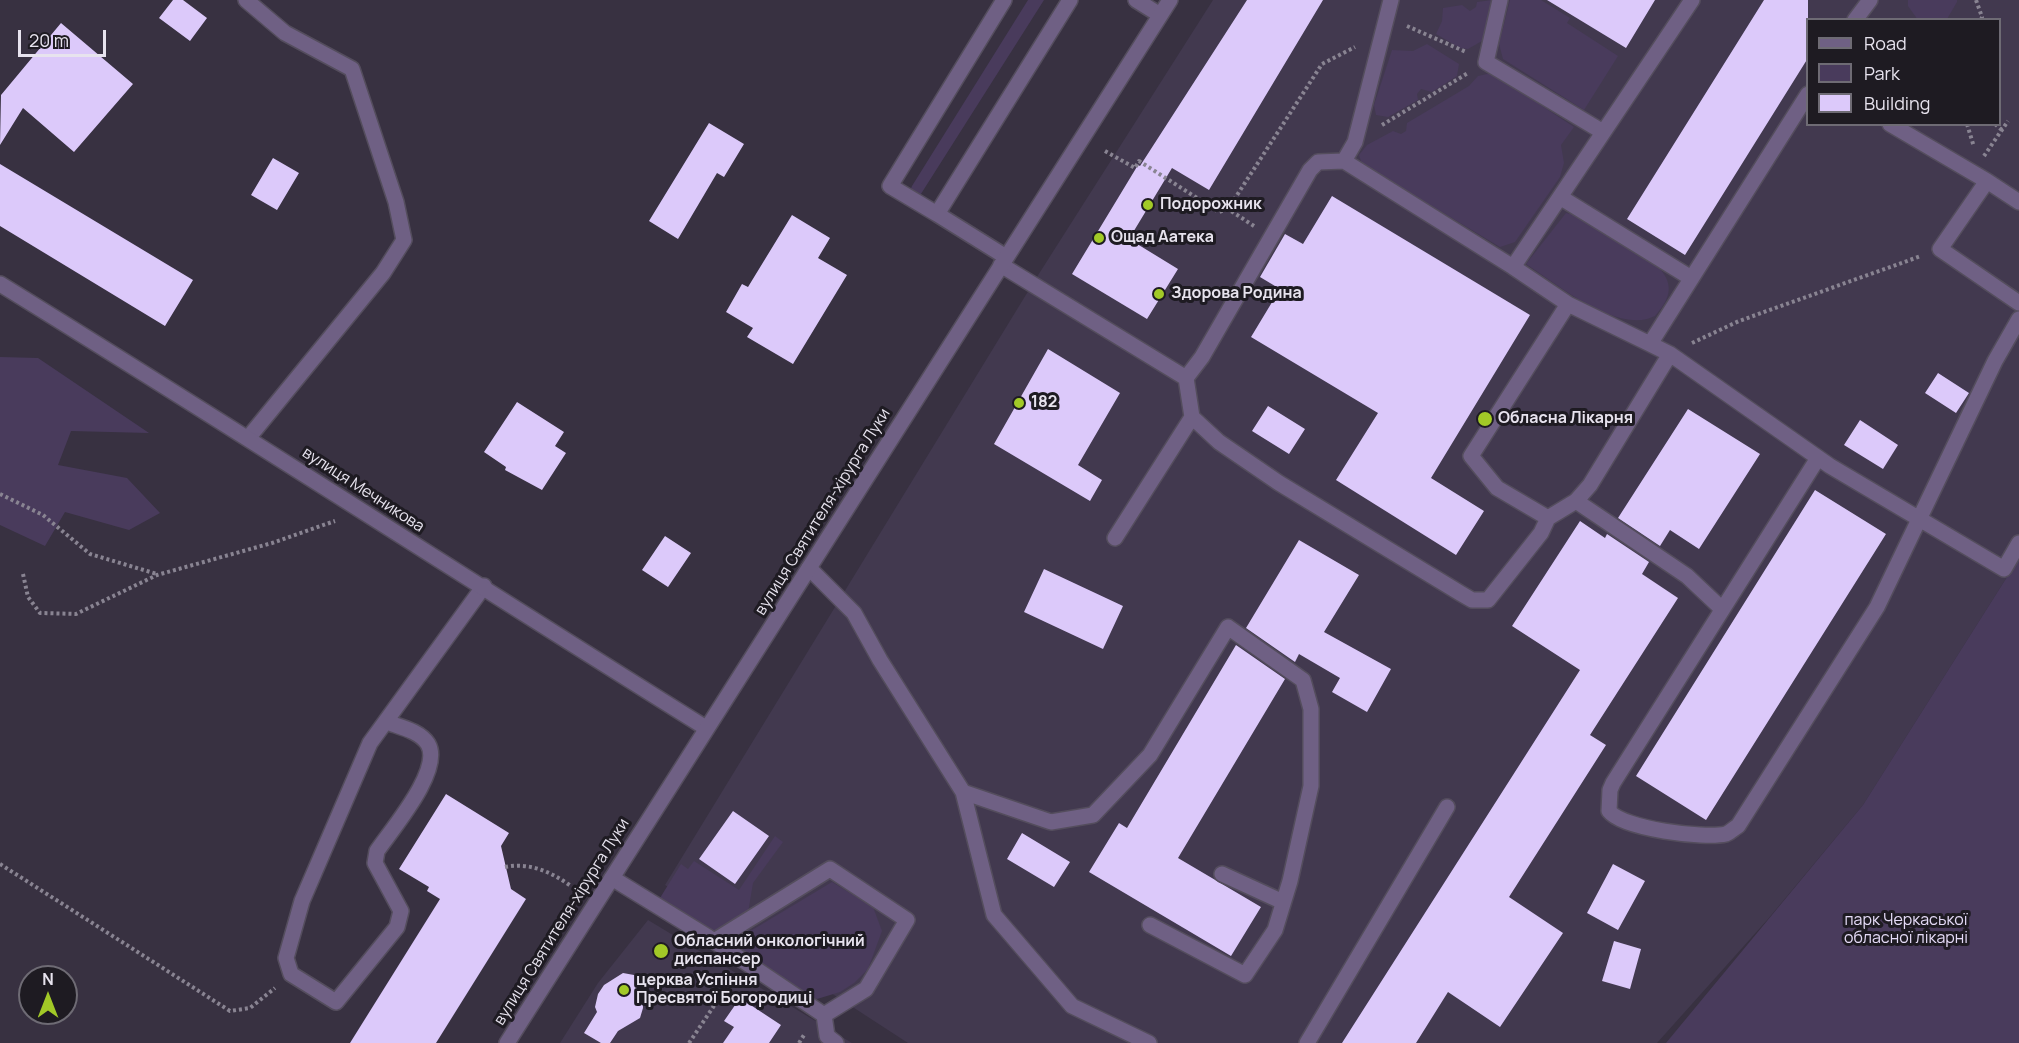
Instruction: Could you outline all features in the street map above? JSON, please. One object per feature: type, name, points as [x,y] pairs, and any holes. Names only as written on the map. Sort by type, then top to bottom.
[{"type":"street","points":[[246,0],[285,33],[352,69],[396,202],[404,240],[383,273],[249,437]]},
{"type":"street","points":[[1004,0],[890,186],[1186,378]]},
{"type":"street","points":[[936,214],[1070,0]]},
{"type":"street","points":[[1136,0],[1160,15]]},
{"type":"street","name":"вулиця Святителя-хірурга Луки","points":[[507,1043],[1170,0]]},
{"type":"street","points":[[1344,161],[1355,142],[1391,0]]},
{"type":"street","points":[[1500,0],[1486,62],[1603,132]]},
{"type":"street","points":[[1513,267],[1692,0]]},
{"type":"street","points":[[1856,18],[1870,0]]},
{"type":"street","points":[[1650,345],[1806,97]]},
{"type":"street","points":[[1893,126],[2019,202]]},
{"type":"street","points":[[1670,354],[1590,485],[1576,501],[1548,518],[1541,533],[1488,600],[1472,600],[1279,483],[1219,442],[1192,417],[1186,378],[1202,357],[1310,171],[1318,162],[1344,161],[1568,304],[1670,354],[1818,458],[2004,569],[2019,543]]},
{"type":"street","points":[[1987,181],[1940,249],[2019,303]]},
{"type":"street","points":[[1560,197],[1691,278]]},
{"type":"street","name":"вулиця Мечникова","points":[[0,284],[249,437],[361,512],[484,586],[706,728]]},
{"type":"street","points":[[1548,518],[1497,488],[1471,456],[1568,304]]},
{"type":"street","points":[[1818,458],[1610,790],[1609,811],[1621,822],[1650,829],[1714,834],[1728,833],[1738,826],[1877,607],[1995,361],[2019,319]]},
{"type":"street","points":[[1115,538],[1192,417]]},
{"type":"street","points":[[1576,501],[1687,576],[1722,609]]},
{"type":"street","points":[[809,568],[854,613],[880,660],[963,792],[994,915],[1072,1006],[1149,1043]]},
{"type":"street","points":[[387,722],[420,737],[427,743],[432,756],[426,779],[377,851],[375,864],[401,911],[397,927],[336,1002],[291,974],[286,958],[302,902],[370,743],[484,586]]},
{"type":"street","points":[[963,792],[1051,822],[1093,815],[1150,755],[1228,627],[1303,680],[1311,709],[1311,786],[1275,930],[1245,975],[1150,925]]},
{"type":"street","points":[[1307,1043],[1447,807]]},
{"type":"street","points":[[714,941],[830,869],[907,920],[866,989],[824,1015]]},
{"type":"street","points":[[1222,874],[1283,902]]},
{"type":"street","points":[[612,878],[714,941],[824,1015],[827,1036],[836,1043]]},
{"type":"path","points":[[1976,0],[1982,18]]},
{"type":"path","points":[[1388,17],[1486,62]]},
{"type":"path","points":[[1105,151],[1135,168],[1139,161],[1219,212],[1228,209],[1322,64],[1383,34]]},
{"type":"path","points":[[1355,142],[1486,62]]},
{"type":"path","points":[[1979,164],[2008,121]]},
{"type":"path","points":[[1997,126],[2002,130]]},
{"type":"path","points":[[1228,209],[1272,237]]},
{"type":"path","points":[[1670,354],[1739,321],[1940,249]]},
{"type":"path","points":[[0,494],[43,514],[90,554],[158,575]]},
{"type":"path","points":[[23,574],[28,597],[40,613],[76,614],[158,575],[272,543],[361,512]]},
{"type":"path","points":[[0,864],[230,1011],[250,1008],[291,974]]},
{"type":"path","points":[[505,867],[514,865],[543,868],[571,886]]},
{"type":"path","points":[[689,1043],[744,961]]},
{"type":"shaded area","name":"Обласна Лікарня","points":[[1213,0],[2019,0],[2019,558],[1863,805],[1768,919],[1657,1043],[908,1043],[665,885],[1035,280]]},
{"type":"shaded area","name":"Обласний онкологічний диспансер","points":[[648,920],[852,1043],[560,1043],[598,983]]},
{"type":"green space","points":[[1028,0],[1044,0],[919,197],[910,191],[912,186]]},
{"type":"green space","points":[[1492,0],[1482,41],[1468,49],[1460,48],[1436,34],[1442,21],[1443,8],[1462,5],[1470,11],[1476,7],[1477,2]]},
{"type":"green space","points":[[1510,0],[1541,0],[1570,18],[1567,23],[1618,56],[1584,110],[1503,59],[1499,44]]},
{"type":"green space","points":[[1908,0],[1957,0],[1948,18],[1917,18],[1908,6]]},
{"type":"green space","points":[[1427,44],[1459,64],[1457,76],[1432,92],[1421,89],[1417,94],[1418,100],[1388,117],[1376,115],[1374,105],[1392,50],[1413,51]]},
{"type":"green space","points":[[1492,73],[1574,127],[1561,145],[1564,163],[1560,177],[1515,242],[1500,247],[1362,164],[1359,155],[1367,145],[1393,131],[1401,134],[1406,131],[1407,123],[1469,86],[1478,76]]},
{"type":"green space","points":[[1566,213],[1581,216],[1660,269],[1669,287],[1667,299],[1655,316],[1640,320],[1624,319],[1606,313],[1588,305],[1526,264]]},
{"type":"green space","points":[[0,357],[38,358],[149,433],[71,431],[58,465],[127,478],[160,513],[129,530],[65,512],[45,546],[0,525]]},
{"type":"green space","name":"парк Черкаської обласної лікарні","points":[[2019,558],[2019,1043],[1666,1043],[1863,805]]},
{"type":"green space","points":[[775,836],[783,842],[753,883],[748,913],[712,932],[660,898],[681,864],[688,869],[694,861],[739,890]]},
{"type":"green space","points":[[832,882],[873,907],[882,931],[868,969],[854,983],[840,992],[817,999],[804,994],[732,946],[734,941]]},
{"type":"building","points":[[173,0],[183,0],[207,18],[190,41],[159,18]]},
{"type":"building","points":[[1247,0],[1323,0],[1209,190],[1172,168],[1129,239],[1178,269],[1147,319],[1072,274],[1138,165],[1140,166]]},
{"type":"building","points":[[1547,0],[1655,0],[1626,48]]},
{"type":"building","points":[[1764,0],[1808,0],[1806,61],[1685,255],[1627,219]]},
{"type":"building","points":[[61,23],[133,84],[74,152],[23,108],[0,145],[1,95]]},
{"type":"building","points":[[709,123],[744,144],[724,177],[717,173],[678,239],[649,221]]},
{"type":"building","points":[[273,158],[299,173],[277,210],[251,195]]},
{"type":"building","points":[[0,164],[193,280],[165,326],[0,226]]},
{"type":"building","points":[[1332,196],[1530,315],[1431,478],[1484,511],[1456,555],[1336,480],[1378,413],[1251,337],[1280,289],[1260,277],[1285,234],[1303,244]]},
{"type":"building","points":[[792,215],[830,238],[818,258],[847,275],[793,364],[747,337],[753,328],[726,312],[742,284],[748,287]]},
{"type":"building","points":[[1048,349],[1120,393],[1078,465],[1102,480],[1090,501],[994,444]]},
{"type":"building","points":[[1938,373],[1969,393],[1956,413],[1925,393]]},
{"type":"building","points":[[517,402],[564,432],[555,446],[566,453],[542,490],[505,470],[506,467],[484,452]]},
{"type":"building","points":[[1268,406],[1305,429],[1289,454],[1252,431]]},
{"type":"building","points":[[1688,409],[1760,454],[1699,549],[1670,530],[1660,546],[1618,518]]},
{"type":"building","points":[[1860,420],[1898,445],[1883,469],[1844,445]]},
{"type":"building","points":[[1815,490],[1886,534],[1706,820],[1636,776]]},
{"type":"building","points":[[1580,521],[1605,538],[1607,534],[1649,562],[1642,574],[1678,598],[1590,735],[1606,745],[1509,897],[1563,933],[1500,1027],[1448,992],[1416,1043],[1342,1043],[1580,670],[1512,626]]},
{"type":"building","points":[[665,536],[691,553],[668,587],[642,570]]},
{"type":"building","points":[[1299,540],[1359,575],[1324,632],[1391,669],[1367,712],[1332,692],[1340,678],[1299,654],[1295,662],[1246,628]]},
{"type":"building","points":[[1044,569],[1123,606],[1103,649],[1024,612]]},
{"type":"building","points":[[1236,645],[1285,679],[1178,858],[1261,907],[1231,956],[1089,872],[1119,823],[1127,828]]},
{"type":"building","points":[[446,794],[509,833],[501,846],[511,889],[526,899],[436,1043],[350,1043],[440,899],[427,891],[429,887],[399,869]]},
{"type":"building","points":[[733,811],[769,836],[735,884],[699,859]]},
{"type":"building","points":[[1022,833],[1070,862],[1054,887],[1007,859]]},
{"type":"building","points":[[1613,864],[1645,881],[1618,930],[1587,913]]},
{"type":"building","points":[[1614,941],[1641,949],[1630,989],[1602,981]]},
{"type":"building","points":[[623,973],[634,975],[642,982],[643,1008],[640,1018],[618,1031],[610,1043],[601,1043],[584,1033],[597,1012],[595,1007],[598,994],[604,985]]},
{"type":"building","points":[[740,998],[781,1025],[769,1043],[723,1043],[734,1027],[724,1021]]},
{"type":"place","name":"Подорожник","points":[[1148,205]]},
{"type":"place","name":"Ощад Аатека","points":[[1099,238]]},
{"type":"place","name":"Здорова Родина","points":[[1159,294]]},
{"type":"place","name":"182","points":[[1019,403]]},
{"type":"place","name":"Обласна Лікарня","points":[[1485,419]]},
{"type":"place","name":"Обласний онкологічний диспансер","points":[[661,951]]},
{"type":"place","name":"церква Успіння Пресвятої Богородиці","points":[[624,990]]}]
